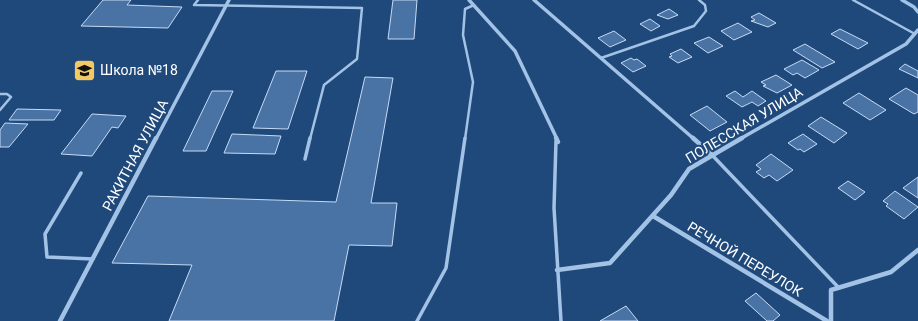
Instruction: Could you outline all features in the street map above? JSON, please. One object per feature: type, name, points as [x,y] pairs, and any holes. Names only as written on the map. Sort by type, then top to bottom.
[{"type":"street","name":"РАКИТНАЯ УЛИЦА","points":[[60,321],[229,0]]},
{"type":"street","points":[[469,0],[515,51],[557,142]]},
{"type":"street","points":[[534,0],[712,156]]},
{"type":"street","points":[[902,0],[914,7],[918,12]]},
{"type":"street","name":"ПОЛЕССКАЯ УЛИЦА","points":[[556,270],[610,263],[672,195],[688,169],[906,44],[918,30]]},
{"type":"street","name":"РЕЧНОЙ ПЕРЕУЛОК","points":[[653,216],[826,321]]},
{"type":"street","points":[[831,321],[831,290],[891,272],[918,250]]},
{"type":"lane","points":[[198,0],[194,5],[362,8],[357,59],[324,85],[305,159]]},
{"type":"lane","points":[[601,58],[694,26],[706,11],[705,5],[699,0]]},
{"type":"lane","points":[[853,0],[915,34]]},
{"type":"lane","points":[[417,321],[446,268],[473,82],[464,35],[465,9],[474,5]]},
{"type":"lane","points":[[0,94],[7,94],[11,97],[0,110]]},
{"type":"lane","points":[[557,142],[553,176],[556,270],[561,321]]},
{"type":"lane","points":[[712,156],[840,288]]},
{"type":"lane","points":[[81,173],[45,234],[47,257],[93,259]]},
{"type":"building","points":[[103,0],[131,0],[127,5],[182,7],[168,28],[81,26]]},
{"type":"building","points":[[393,0],[417,0],[414,39],[388,39]]},
{"type":"building","points":[[669,9],[678,15],[668,19],[657,15]]},
{"type":"building","points":[[759,13],[776,23],[768,27],[751,21],[755,20],[751,17]]},
{"type":"building","points":[[650,19],[660,26],[651,31],[640,24]]},
{"type":"building","points":[[738,23],[752,32],[734,40],[721,31]]},
{"type":"building","points":[[840,29],[868,43],[858,49],[831,34]]},
{"type":"building","points":[[614,31],[626,40],[610,47],[598,38]]},
{"type":"building","points":[[709,37],[723,46],[708,53],[694,43]]},
{"type":"building","points":[[805,44],[835,62],[822,68],[793,50]]},
{"type":"building","points":[[681,49],[692,57],[678,63],[669,57],[672,56],[670,54]]},
{"type":"building","points":[[631,58],[634,60],[637,59],[646,66],[633,72],[621,63]]},
{"type":"building","points":[[802,60],[819,70],[805,78],[797,73],[793,75],[784,69]]},
{"type":"building","points":[[905,64],[918,71],[918,78],[899,69]]},
{"type":"building","points":[[276,71],[307,71],[288,129],[253,128]]},
{"type":"building","points":[[776,75],[792,85],[777,93],[763,86],[766,85],[761,82]]},
{"type":"building","points":[[365,77],[393,78],[371,203],[397,203],[392,246],[349,245],[334,321],[169,321],[192,265],[112,263],[148,196],[336,202]]},
{"type":"building","points":[[906,88],[918,95],[918,112],[914,114],[889,99]]},
{"type":"building","points":[[212,91],[233,91],[206,151],[183,151]]},
{"type":"building","points":[[735,91],[743,97],[752,91],[766,101],[758,106],[752,102],[742,107],[726,96]]},
{"type":"building","points":[[859,93],[886,110],[870,120],[843,103]]},
{"type":"building","points":[[707,106],[727,122],[710,131],[690,115]]},
{"type":"building","points":[[17,109],[61,110],[54,120],[9,120]]},
{"type":"building","points":[[92,114],[126,116],[118,128],[112,127],[92,156],[61,154]]},
{"type":"building","points":[[821,117],[847,133],[834,143],[808,126]]},
{"type":"building","points":[[5,123],[28,124],[9,147],[0,147],[0,130]]},
{"type":"building","points":[[232,134],[281,136],[275,154],[224,153]]},
{"type":"building","points":[[803,134],[817,144],[804,152],[788,143]]},
{"type":"building","points":[[771,154],[793,170],[777,181],[769,175],[764,178],[756,172],[761,169],[756,165]]},
{"type":"building","points":[[918,177],[918,198],[903,188]]},
{"type":"building","points":[[848,181],[865,192],[855,200],[838,188]]},
{"type":"building","points":[[895,191],[918,207],[904,219],[886,206],[888,204],[883,201]]},
{"type":"building","points":[[756,293],[780,315],[773,321],[767,321],[745,301]]},
{"type":"building","points":[[626,306],[638,321],[600,321]]},
{"type":"place","name":"Школа №18","points":[[84,70]]}]
